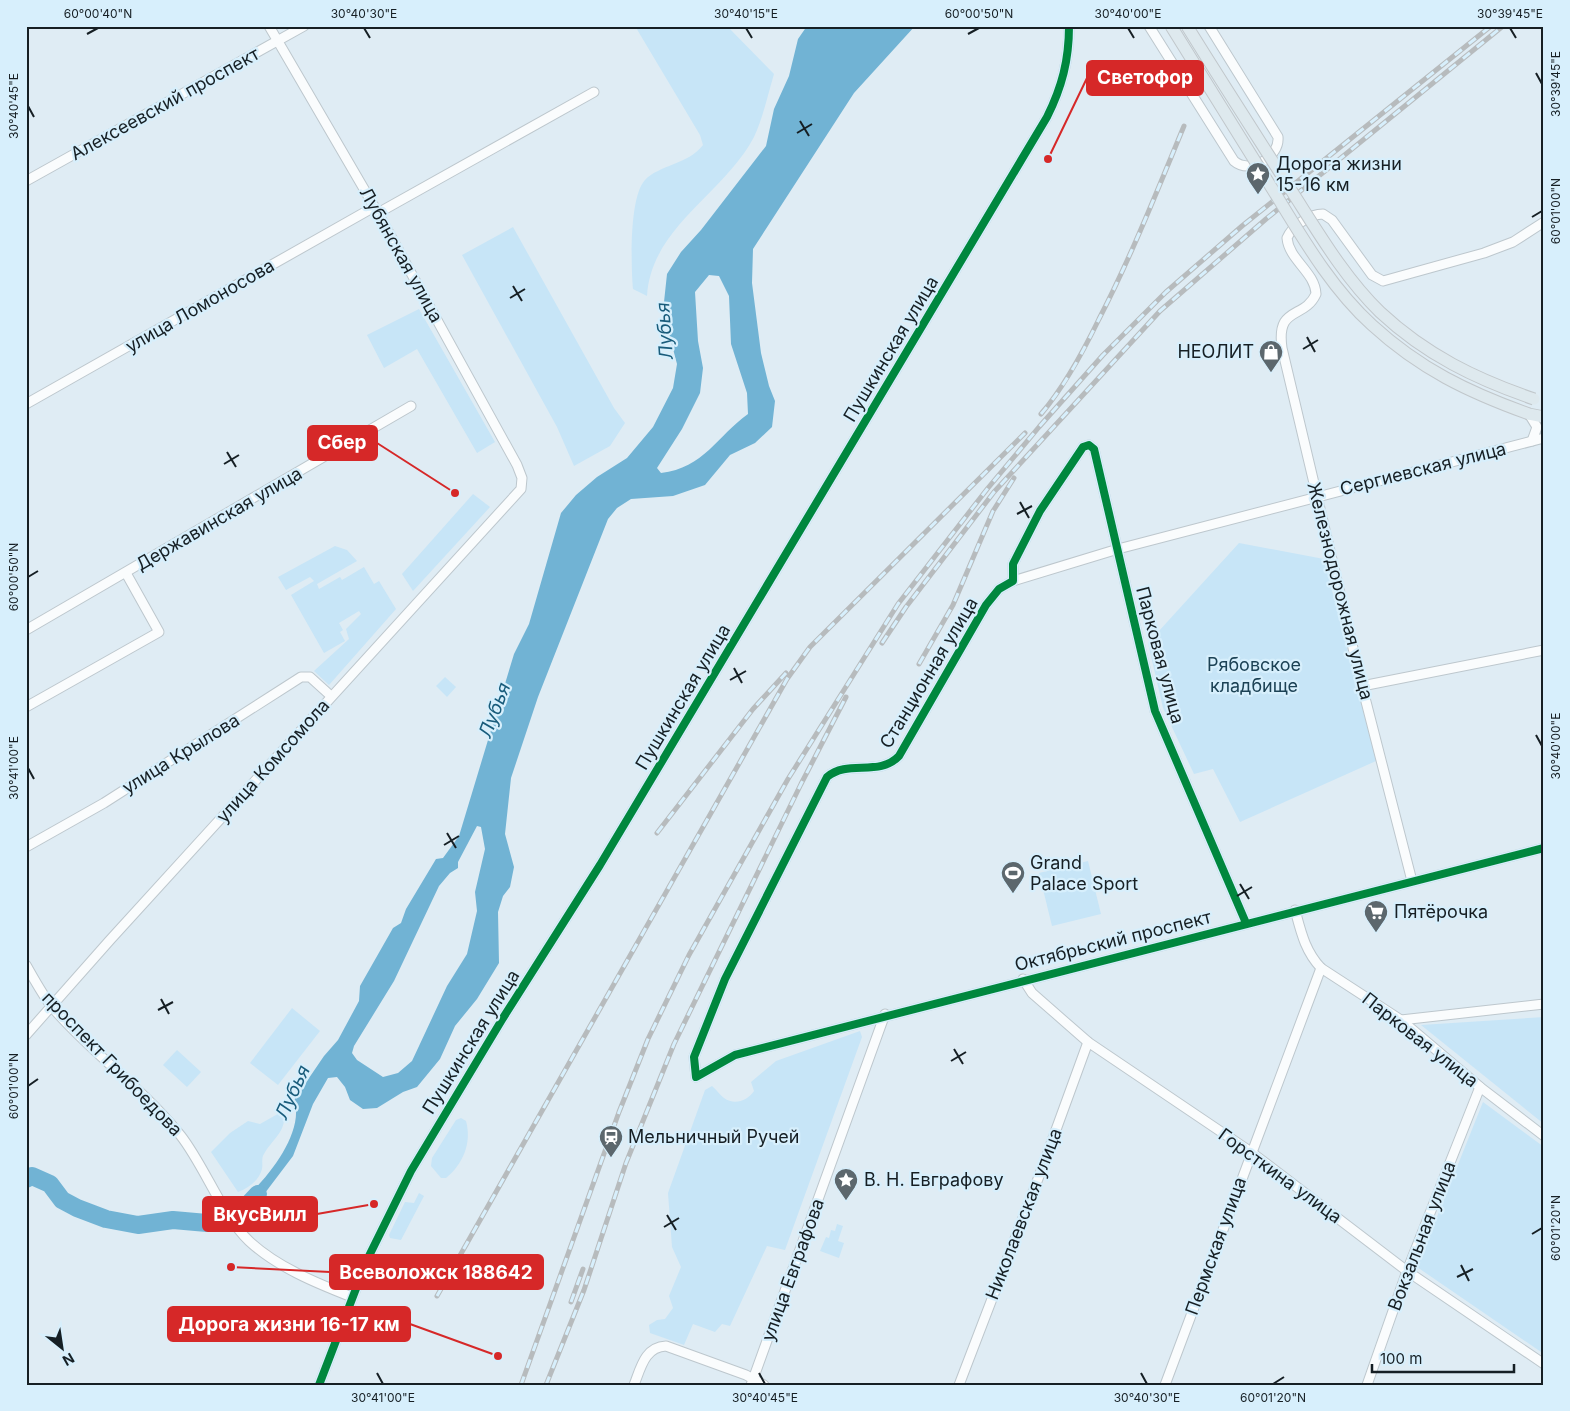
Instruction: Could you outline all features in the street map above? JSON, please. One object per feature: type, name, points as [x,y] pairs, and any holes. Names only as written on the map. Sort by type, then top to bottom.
[{"type":"main road","points":[[1171,26],[1293,222],[1329,276],[1371,325],[1404,352],[1444,378],[1478,396],[1529,414],[1544,417]]},
{"type":"main road","points":[[1187,26],[1307,214],[1362,293],[1381,313],[1421,346],[1452,366],[1484,382],[1539,400]]},
{"type":"street","name":"Лубянская улица","points":[[269,26],[376,210],[517,465],[522,478],[521,489]]},
{"type":"street","name":"Алексеевский проспект","points":[[26,181],[304,26]]},
{"type":"street","name":"Пушкинская улица","points":[[319,1385],[352,1297],[390,1209],[440,1121],[604,857],[1047,117],[1058,96],[1065,74],[1069,26]]},
{"type":"street","points":[[1149,26],[1234,161],[1243,166],[1255,165],[1274,153],[1278,148],[1278,137],[1208,26]]},
{"type":"street","name":"улица Ломоносова","points":[[26,404],[376,210],[594,92]]},
{"type":"street","name":"Железнодорожная улица","points":[[1412,881],[1316,496],[1280,334],[1284,321],[1292,313],[1313,300],[1316,288],[1291,251],[1287,238],[1294,228],[1318,214],[1328,217],[1372,275],[1383,280],[1395,279],[1513,242],[1544,222]]},
{"type":"street","name":"Державинская улица","points":[[26,630],[411,406]]},
{"type":"street","points":[[1529,414],[1537,427],[1532,441]]},
{"type":"street","name":"Сергиевская улица","points":[[1013,581],[1118,549],[1544,438]]},
{"type":"street","name":"Парковая улица","points":[[1013,581],[1013,564],[1040,511],[1083,447],[1089,445],[1094,448],[1155,711],[1246,923]]},
{"type":"street","name":"улица Комсомола","points":[[26,1035],[331,696],[521,489]]},
{"type":"street","points":[[26,707],[158,632],[126,573]]},
{"type":"street","name":"Станционная улица","points":[[696,1077],[694,1057],[725,979],[827,777],[834,771],[844,768],[884,766],[899,756],[986,605],[999,589],[1013,581]]},
{"type":"street","points":[[1362,686],[1544,650]]},
{"type":"street","name":"улица Крылова","points":[[26,847],[104,802],[302,677],[310,677],[331,696]]},
{"type":"street","name":"Октябрьский проспект","points":[[696,1077],[735,1054],[886,1014],[1544,848]]},
{"type":"street","name":"Парковая улица","points":[[1295,910],[1305,945],[1311,957],[1321,968],[1401,1020],[1480,1087],[1544,1136]]},
{"type":"street","name":"проспект Грибоедова","points":[[26,965],[52,1006],[165,1116],[198,1159],[237,1226],[254,1245],[290,1269],[352,1297]]},
{"type":"street","name":"Пермская улица","points":[[1165,1385],[1321,968]]},
{"type":"street","name":"Горсткина улица","points":[[1023,980],[1032,993],[1088,1042],[1251,1152],[1407,1271],[1544,1364]]},
{"type":"street","points":[[1401,1020],[1544,1004]]},
{"type":"street","name":"улица Евграфова","points":[[752,1382],[886,1014]]},
{"type":"street","name":"Николаевская улица","points":[[959,1385],[1088,1042]]},
{"type":"street","name":"Вокзальная улица","points":[[1367,1385],[1407,1271],[1480,1087]]},
{"type":"street","points":[[634,1385],[645,1357],[650,1350],[666,1346],[752,1382],[764,1385]]},
{"type":"green space","points":[[635,26],[727,26],[774,74],[763,114],[754,137],[741,157],[675,230],[661,250],[652,272],[647,296],[633,289],[632,278],[632,232],[636,201],[640,189],[645,180],[651,175],[690,156],[703,145],[700,135]]},
{"type":"green space","points":[[513,227],[614,408],[625,423],[610,446],[574,466],[557,427],[462,255]]},
{"type":"green space","points":[[419,309],[495,442],[477,453],[417,349],[384,368],[367,335]]},
{"type":"green space","points":[[473,494],[490,507],[413,591],[402,574]]},
{"type":"green space","name":"Рябовское кладбище","points":[[1239,543],[1324,559],[1376,761],[1240,822],[1213,769],[1194,774],[1163,708],[1148,643]]},
{"type":"green space","points":[[335,546],[347,550],[357,561],[317,584],[319,589],[340,577],[342,580],[364,567],[374,584],[379,581],[396,609],[329,685],[314,671],[349,639],[346,629],[361,614],[359,611],[339,623],[343,630],[340,632],[345,641],[324,653],[291,595],[314,581],[310,577],[286,590],[278,577]]},
{"type":"green space","points":[[445,677],[456,687],[447,697],[436,686]]},
{"type":"green space","points":[[1088,861],[1101,914],[1052,926],[1039,873]]},
{"type":"green space","points":[[292,1008],[320,1031],[278,1085],[250,1063]]},
{"type":"green space","points":[[1544,1017],[1544,1124],[1421,1025]]},
{"type":"green space","points":[[860,1031],[862,1037],[785,1250],[767,1246],[730,1326],[722,1324],[715,1332],[693,1324],[684,1345],[650,1333],[649,1325],[657,1320],[665,1319],[673,1308],[669,1296],[681,1267],[672,1247],[668,1193],[705,1090],[712,1086],[728,1100],[732,1102],[741,1101],[754,1091],[751,1082],[776,1061]]},
{"type":"green space","points":[[177,1050],[201,1072],[187,1087],[163,1065]]},
{"type":"green space","points":[[1483,1102],[1544,1147],[1544,1354],[1417,1267]]},
{"type":"green space","points":[[283,1111],[282,1129],[263,1156],[261,1173],[253,1184],[238,1192],[211,1152],[230,1133],[248,1121],[260,1124]]},
{"type":"green space","points":[[461,1118],[466,1121],[468,1129],[465,1152],[452,1172],[446,1178],[441,1178],[431,1166],[432,1158],[456,1120]]},
{"type":"green space","points":[[419,1193],[424,1196],[401,1240],[390,1238],[389,1235],[405,1202],[414,1203]]},
{"type":"green space","points":[[837,1224],[843,1226],[838,1241],[844,1243],[839,1258],[820,1251],[826,1237],[829,1238],[831,1230],[835,1231]]},
{"type":"water","points":[[807,26],[915,26],[854,93],[753,249],[752,283],[761,353],[769,386],[775,401],[772,427],[755,443],[730,455],[705,485],[673,496],[631,499],[617,508],[608,519],[538,697],[511,778],[505,834],[514,867],[510,887],[503,896],[498,912],[499,963],[477,999],[455,1026],[440,1059],[417,1087],[403,1092],[377,1108],[363,1109],[350,1100],[345,1087],[337,1077],[328,1078],[313,1104],[293,1156],[246,1218],[238,1204],[259,1184],[280,1157],[294,1128],[296,1113],[294,1100],[324,1056],[338,1040],[359,1001],[360,986],[393,928],[401,923],[406,909],[436,859],[443,858],[459,836],[514,654],[529,624],[561,513],[576,495],[597,477],[627,458],[653,427],[673,388],[677,364],[668,330],[664,302],[667,274],[681,252],[701,230],[766,146],[774,109],[789,76],[798,39]],"holes":[[[709,275],[719,276],[729,296],[731,344],[747,393],[748,414],[699,458],[676,470],[661,473],[657,468],[682,429],[700,393],[703,368],[698,341],[695,292]],[[477,826],[481,827],[485,849],[475,892],[477,911],[467,954],[447,986],[412,1061],[398,1073],[383,1077],[357,1060],[352,1053],[354,1046],[394,981],[439,886],[450,873],[458,868],[458,862]]]},
{"type":"waterway","name":"Лубья","points":[[26,1179],[32,1176],[50,1184],[62,1200],[77,1208],[106,1219],[138,1225],[173,1220],[207,1223],[227,1220],[242,1211],[258,1194]]},
{"type":"railway","points":[[521,1385],[619,1112],[648,1039],[689,955],[788,779],[898,604],[988,488],[1039,427],[1103,355],[1166,292],[1242,226],[1491,26]]},
{"type":"railway","points":[[882,643],[906,607],[994,492],[1160,311],[1266,219],[1503,26]]},
{"type":"railway","points":[[1041,414],[1073,368],[1111,296],[1184,126]]},
{"type":"railway","points":[[437,1296],[787,679],[810,647],[1025,433]]},
{"type":"railway","points":[[919,664],[953,605],[993,511],[1014,478]]},
{"type":"railway","points":[[657,833],[753,709],[786,673]]},
{"type":"railway","points":[[546,1385],[584,1290],[626,1163],[674,1044],[801,784],[846,697]]},
{"type":"railway","points":[[571,1302],[583,1269]]},
{"type":"cycle path","points":[[319,1385],[367,1260],[411,1171],[503,1018],[600,865],[1047,117],[1064,73],[1068,50],[1069,26]]},
{"type":"cycle path","points":[[1246,923],[1155,711],[1094,449],[1089,445],[1083,447],[1040,511],[1013,564],[1013,581],[999,589],[986,605],[899,756],[882,766],[844,769],[827,777],[725,979],[694,1057],[696,1077],[735,1055],[1544,848]]},
{"type":"place","name":"Светофор","points":[[1048,159]]},
{"type":"place","name":"Дорога жизни 15-16 км","points":[[1258,195]]},
{"type":"place","name":"НЕОЛИТ","points":[[1271,373]]},
{"type":"place","name":"Сбер","points":[[455,493]]},
{"type":"place","name":"Grand Palace Sport","points":[[1013,894]]},
{"type":"place","name":"Пятёрочка","points":[[1376,933]]},
{"type":"place","name":"Мельничный Ручей","points":[[611,1158]]},
{"type":"place","name":"В. Н. Евграфову","points":[[846,1201]]},
{"type":"place","name":"ВкусВилл","points":[[374,1204]]},
{"type":"place","name":"Всеволожск 188642","points":[[231,1267]]},
{"type":"place","name":"Дорога жизни 16-17 км","points":[[498,1356]]}]
